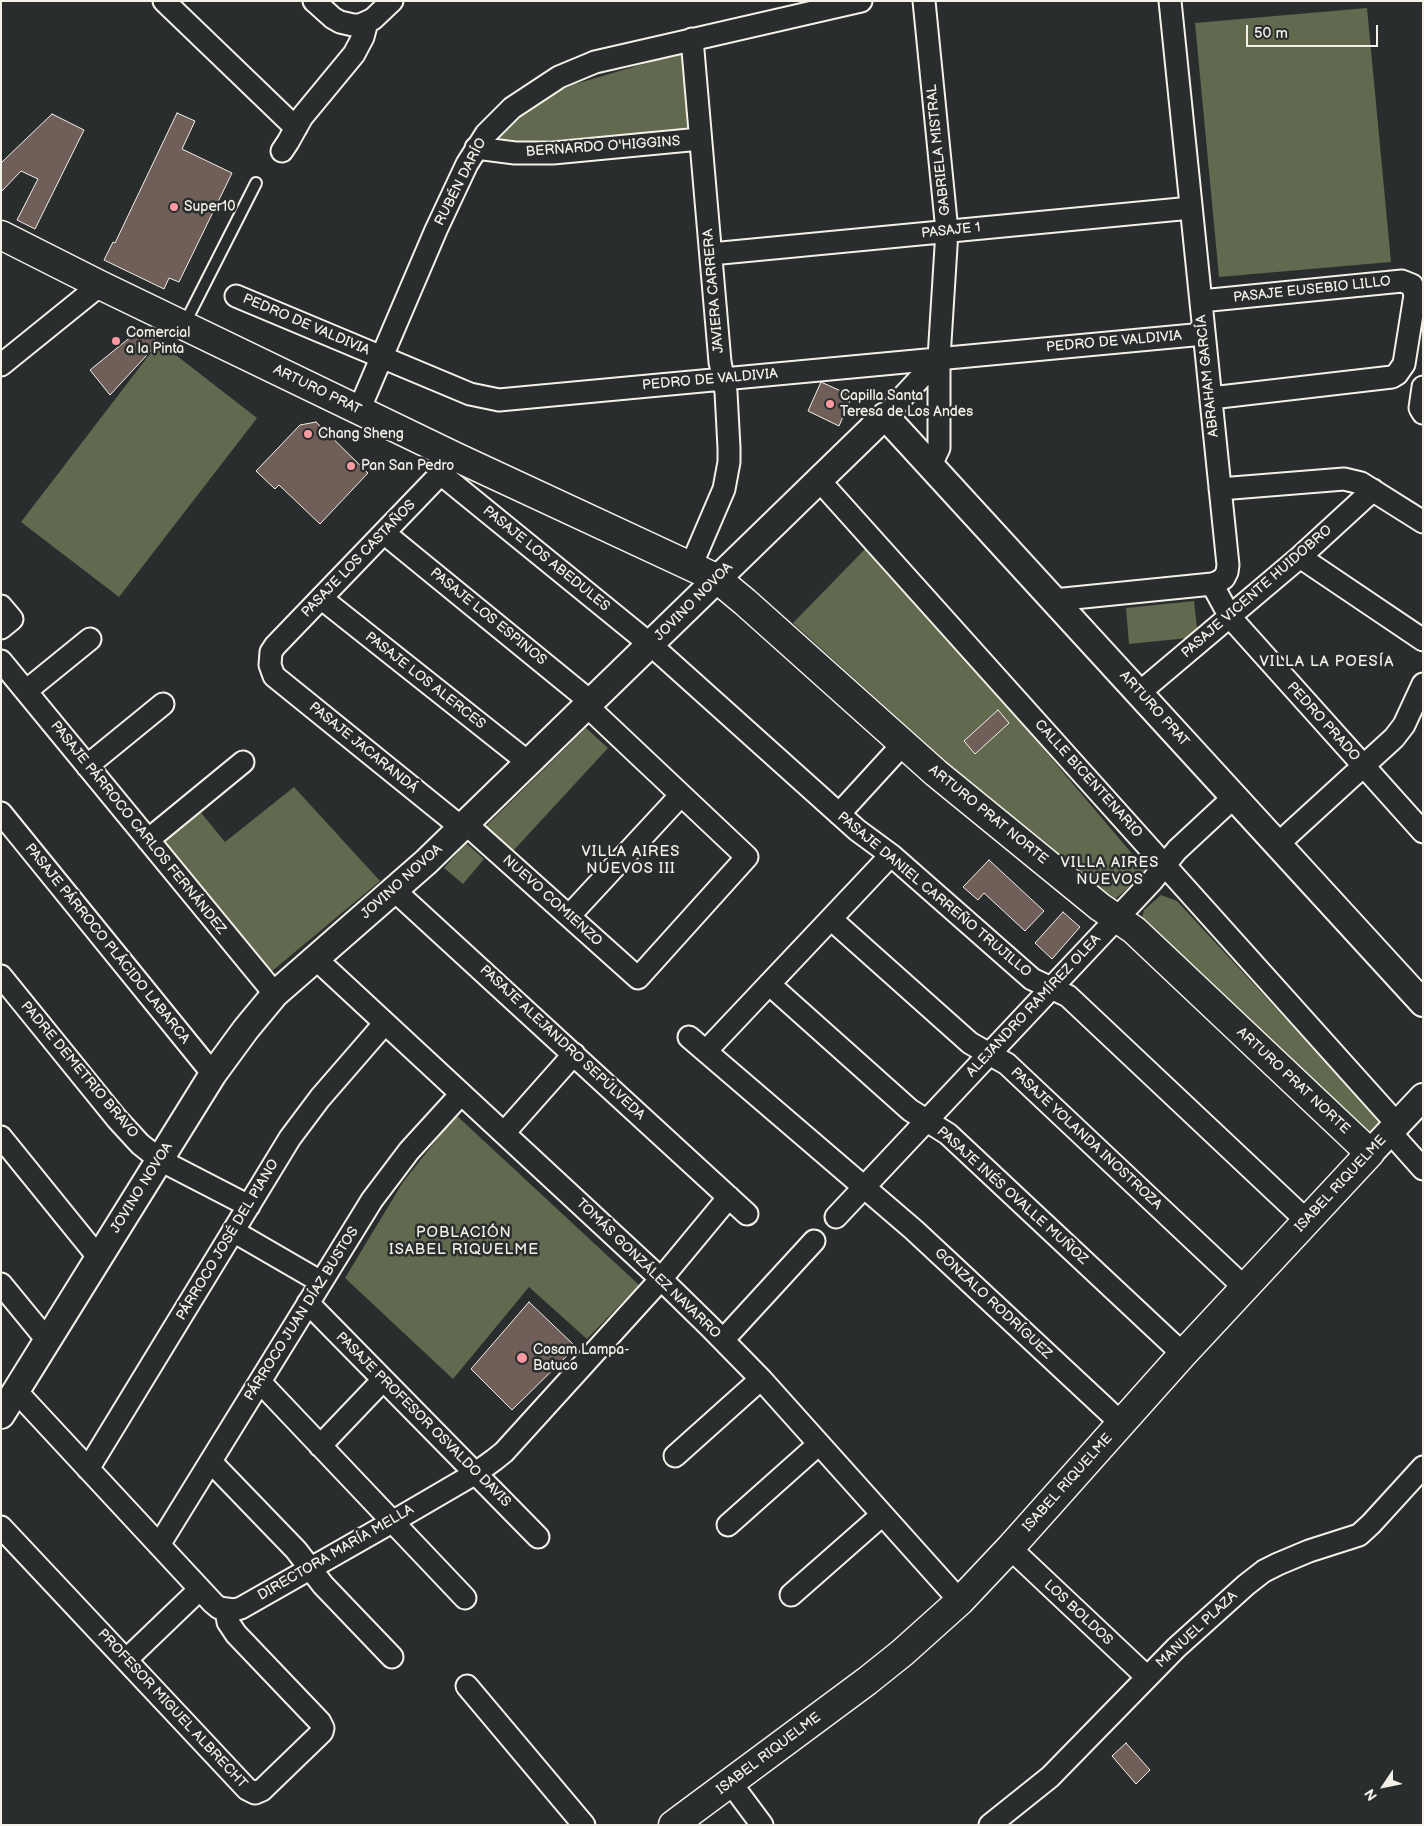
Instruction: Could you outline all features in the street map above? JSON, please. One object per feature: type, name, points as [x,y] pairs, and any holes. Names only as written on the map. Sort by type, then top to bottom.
[{"type":"main road","name":"ARTURO PRAT","points":[[1,235],[359,410],[448,466],[716,578]]},
{"type":"main road","name":"ARTURO PRAT NORTE","points":[[716,578],[974,805],[1100,906],[1134,930],[1370,1153]]},
{"type":"main road","name":"ISABEL RIQUELME","points":[[673,1825],[867,1681],[902,1653],[960,1601],[1010,1548],[1183,1354],[1370,1153]]},
{"type":"street","points":[[164,1],[296,128]]},
{"type":"street","points":[[314,1],[340,22],[353,25],[367,22],[378,15],[392,1]]},
{"type":"street","name":"RUBÉN DARÍO","points":[[359,410],[436,230],[476,148],[497,121],[512,108],[559,77],[595,62],[861,1]]},
{"type":"street","name":"GABRIELA MISTRAL","points":[[924,1],[947,231],[939,358],[939,448],[931,465]]},
{"type":"street","name":"ABRAHAM GARCÍA","points":[[1170,1],[1228,565],[1224,578],[1212,584]]},
{"type":"street","points":[[282,151],[302,117],[354,54],[363,37],[367,22]]},
{"type":"street","name":"JAVIERA CARRERA","points":[[691,566],[720,502],[727,476],[729,448],[692,39]]},
{"type":"street","name":"BERNARDO O'HIGGINS","points":[[476,148],[515,153],[553,153],[700,140]]},
{"type":"street","name":"PASAJE 1","points":[[710,254],[1191,208]]},
{"type":"street","name":"PASAJE EUSEBIO LILLO","points":[[1201,301],[1402,281],[1412,285],[1415,295],[1404,364],[1397,374],[1392,377],[1211,398]]},
{"type":"street","points":[[1,365],[100,285]]},
{"type":"street","name":"PEDRO DE VALDIVIA","points":[[236,296],[470,394],[499,400],[1204,334]]},
{"type":"street","points":[[885,416],[939,358]]},
{"type":"street","points":[[1423,388],[1420,408],[1423,414]]},
{"type":"street","name":"ARTURO PRAT","points":[[885,416],[1423,1003]]},
{"type":"street","name":"JOVINO NOVOA","points":[[1,1415],[213,1074],[275,994],[464,826],[651,645],[716,578],[885,416]]},
{"type":"street","name":"PASAJE LOS CASTAÑOS","points":[[270,665],[275,646],[448,466]]},
{"type":"street","name":"PASAJE LOS ABEDULES","points":[[448,466],[651,645]]},
{"type":"street","points":[[1220,489],[1335,478],[1353,480],[1373,490],[1423,522]]},
{"type":"street","name":"CALLE BICENTENARIO","points":[[818,479],[1165,865],[1394,1128],[1423,1169]]},
{"type":"street","name":"PASAJE VICENTE HUIDOBRO","points":[[1139,693],[1300,557],[1373,490]]},
{"type":"street","name":"PASAJE LOS ESPINOS","points":[[384,533],[589,704]]},
{"type":"street","points":[[1300,557],[1423,640]]},
{"type":"street","points":[[1054,600],[1212,584]]},
{"type":"street","name":"PEDRO PRADO","points":[[1212,584],[1230,617],[1423,832]]},
{"type":"street","name":"PASAJE LOS ALERCES","points":[[321,598],[529,763]]},
{"type":"street","points":[[26,691],[90,639]]},
{"type":"street","name":"PASAJE DANIEL CARREÑO TRUJILLO","points":[[651,645],[857,830],[891,855],[1032,979],[1068,996],[1307,1221]]},
{"type":"street","name":"PASAJE PÁRROCO CARLOS FERNÁNDEZ","points":[[1,661],[275,994]]},
{"type":"street","name":"PASAJE JACARANDÁ","points":[[270,665],[274,676],[464,826]]},
{"type":"street","points":[[1278,844],[1399,732],[1423,684]]},
{"type":"street","points":[[87,766],[163,704]]},
{"type":"street","points":[[569,916],[681,795],[589,704]]},
{"type":"street","points":[[839,814],[903,744]]},
{"type":"street","points":[[148,840],[243,762]]},
{"type":"street","name":"NUEVO COMIENZO","points":[[464,826],[638,978],[747,857],[681,795]]},
{"type":"street","name":"ALEJANDRO RAMÍREZ OLEA","points":[[836,1217],[1052,988],[1177,850],[1234,797]]},
{"type":"street","name":"PASAJE PÁRROCO PLÁCIDO LABARCA","points":[[1,813],[213,1074]]},
{"type":"street","points":[[706,1051],[891,855]]},
{"type":"street","name":"PASAJE ALEJANDRO SEPÚLVEDA","points":[[394,890],[747,1214]]},
{"type":"street","name":"PASAJE YOLANDA INOSTROZA","points":[[831,919],[970,1043],[1007,1064],[1244,1288]]},
{"type":"street","name":"TOMÁS GONZÁLEZ NAVARRO","points":[[315,958],[661,1279],[723,1340],[960,1601]]},
{"type":"street","name":"PADRE DEMETRIO BRAVO","points":[[1,976],[129,1132],[160,1160],[249,1206]]},
{"type":"street","name":"PASAJE INÉS OVALLE MUÑOZ","points":[[769,984],[910,1110],[948,1134],[1183,1354]]},
{"type":"street","name":"PÁRROCO JOSÉ DEL PIANO","points":[[88,1469],[303,1120],[385,1023]]},
{"type":"street","name":"GONZALO RODRÍGUEZ","points":[[689,1037],[914,1230],[1121,1424]]},
{"type":"street","points":[[504,1133],[574,1054]]},
{"type":"street","name":"PÁRROCO JUAN DÍAZ BUSTOS","points":[[159,1545],[372,1200],[409,1151],[461,1094]]},
{"type":"street","name":"ISABEL RIQUELME","points":[[1370,1153],[1423,1097]]},
{"type":"street","points":[[1,1137],[99,1258]]},
{"type":"street","points":[[661,1279],[729,1197]]},
{"type":"street","points":[[233,1231],[321,1282]]},
{"type":"street","points":[[723,1340],[814,1241]]},
{"type":"street","name":"DIRECTORA MARÍA MELLA","points":[[226,1610],[241,1608],[476,1473],[504,1452],[661,1279]]},
{"type":"street","points":[[1,1284],[47,1340]]},
{"type":"street","name":"PASAJE PROFESOR OSVALDO DAVIS","points":[[308,1303],[538,1537]]},
{"type":"street","points":[[675,1456],[760,1379]]},
{"type":"street","points":[[320,1446],[383,1380]]},
{"type":"street","points":[[260,1382],[465,1598]]},
{"type":"street","points":[[16,1391],[213,1603],[226,1610]]},
{"type":"street","points":[[728,1525],[819,1444]]},
{"type":"street","points":[[211,1462],[296,1550],[323,1585],[392,1657]]},
{"type":"street","name":"MANUEL PLAZA","points":[[990,1825],[1050,1777],[1198,1626],[1260,1574],[1294,1557],[1351,1538],[1365,1530],[1423,1467]]},
{"type":"street","points":[[791,1595],[882,1514]]},
{"type":"street","name":"PROFESOR MIGUEL ALBRECHT","points":[[1,1527],[247,1789],[250,1792],[259,1792],[320,1735],[323,1728],[320,1722],[236,1634],[228,1622],[226,1610]]},
{"type":"street","name":"LOS BOLDOS","points":[[1010,1548],[1146,1677]]},
{"type":"street","points":[[126,1660],[200,1589]]},
{"type":"street","points":[[467,1686],[584,1825]]},
{"type":"street","points":[[730,1782],[762,1825]]},
{"type":"lane","points":[[184,326],[256,183]]},
{"type":"green space","points":[[1367,8],[1391,262],[1219,277],[1195,23]]},
{"type":"green space","points":[[681,53],[689,132],[525,142],[494,141],[527,104],[575,84]]},
{"type":"green space","points":[[159,342],[257,418],[119,597],[21,522]]},
{"type":"green space","points":[[870,544],[1145,869],[1137,880],[1113,901],[983,795],[793,623]]},
{"type":"green space","points":[[1194,601],[1198,637],[1129,644],[1126,608]]},
{"type":"green space","points":[[586,728],[608,748],[513,851],[485,827]]},
{"type":"green space","points":[[294,787],[380,881],[271,972],[160,839],[198,809],[225,842]]},
{"type":"green space","points":[[466,843],[484,859],[463,884],[444,868]]},
{"type":"green space","points":[[1161,895],[1177,901],[1381,1122],[1370,1132],[1141,921],[1144,910]]},
{"type":"green space","points":[[456,1115],[639,1285],[587,1339],[529,1287],[453,1379],[345,1278],[403,1182]]},
{"type":"building","name":"Super10","points":[[177,113],[195,121],[182,149],[232,173],[179,282],[169,278],[164,289],[104,260],[113,242],[115,243]]},
{"type":"building","points":[[52,114],[84,130],[35,229],[17,220],[38,179],[21,171],[1,192],[1,163]]},
{"type":"building","points":[[138,331],[159,342],[110,395],[90,370]]},
{"type":"building","name":"Capilla Santa Teresa de Los Andes","points":[[821,382],[852,396],[839,426],[808,411]]},
{"type":"building","points":[[316,422],[368,473],[320,524],[279,485],[275,489],[256,471],[300,425]]},
{"type":"building","points":[[998,710],[1009,723],[975,754],[964,741]]},
{"type":"building","points":[[989,860],[1044,911],[1025,931],[984,893],[978,900],[963,887]]},
{"type":"building","points":[[1063,912],[1080,927],[1052,959],[1035,943]]},
{"type":"building","name":"Cosam Lampa- Batuco","points":[[529,1302],[576,1347],[512,1410],[471,1369]]},
{"type":"building","points":[[1126,1743],[1150,1770],[1136,1784],[1112,1756]]},
{"type":"place","name":"Super10","points":[[174,207]]},
{"type":"place","name":"Comercial a la Pinta","points":[[116,341]]},
{"type":"place","name":"Capilla Santa Teresa de Los Andes","points":[[830,404]]},
{"type":"place","name":"Chang Sheng","points":[[308,434]]},
{"type":"place","name":"Pan San Pedro","points":[[351,466]]},
{"type":"place","name":"Cosam Lampa- Batuco","points":[[522,1358]]},
{"type":"district","name":"VILLA LA POESÍA","points":[[1327,662]]},
{"type":"district","name":"VILLA AIRES NUEVOS III","points":[[631,860]]},
{"type":"district","name":"VILLA AIRES NUEVOS","points":[[1110,872]]},
{"type":"district","name":"POBLACIÓN ISABEL RIQUELME","points":[[464,1242]]}]
